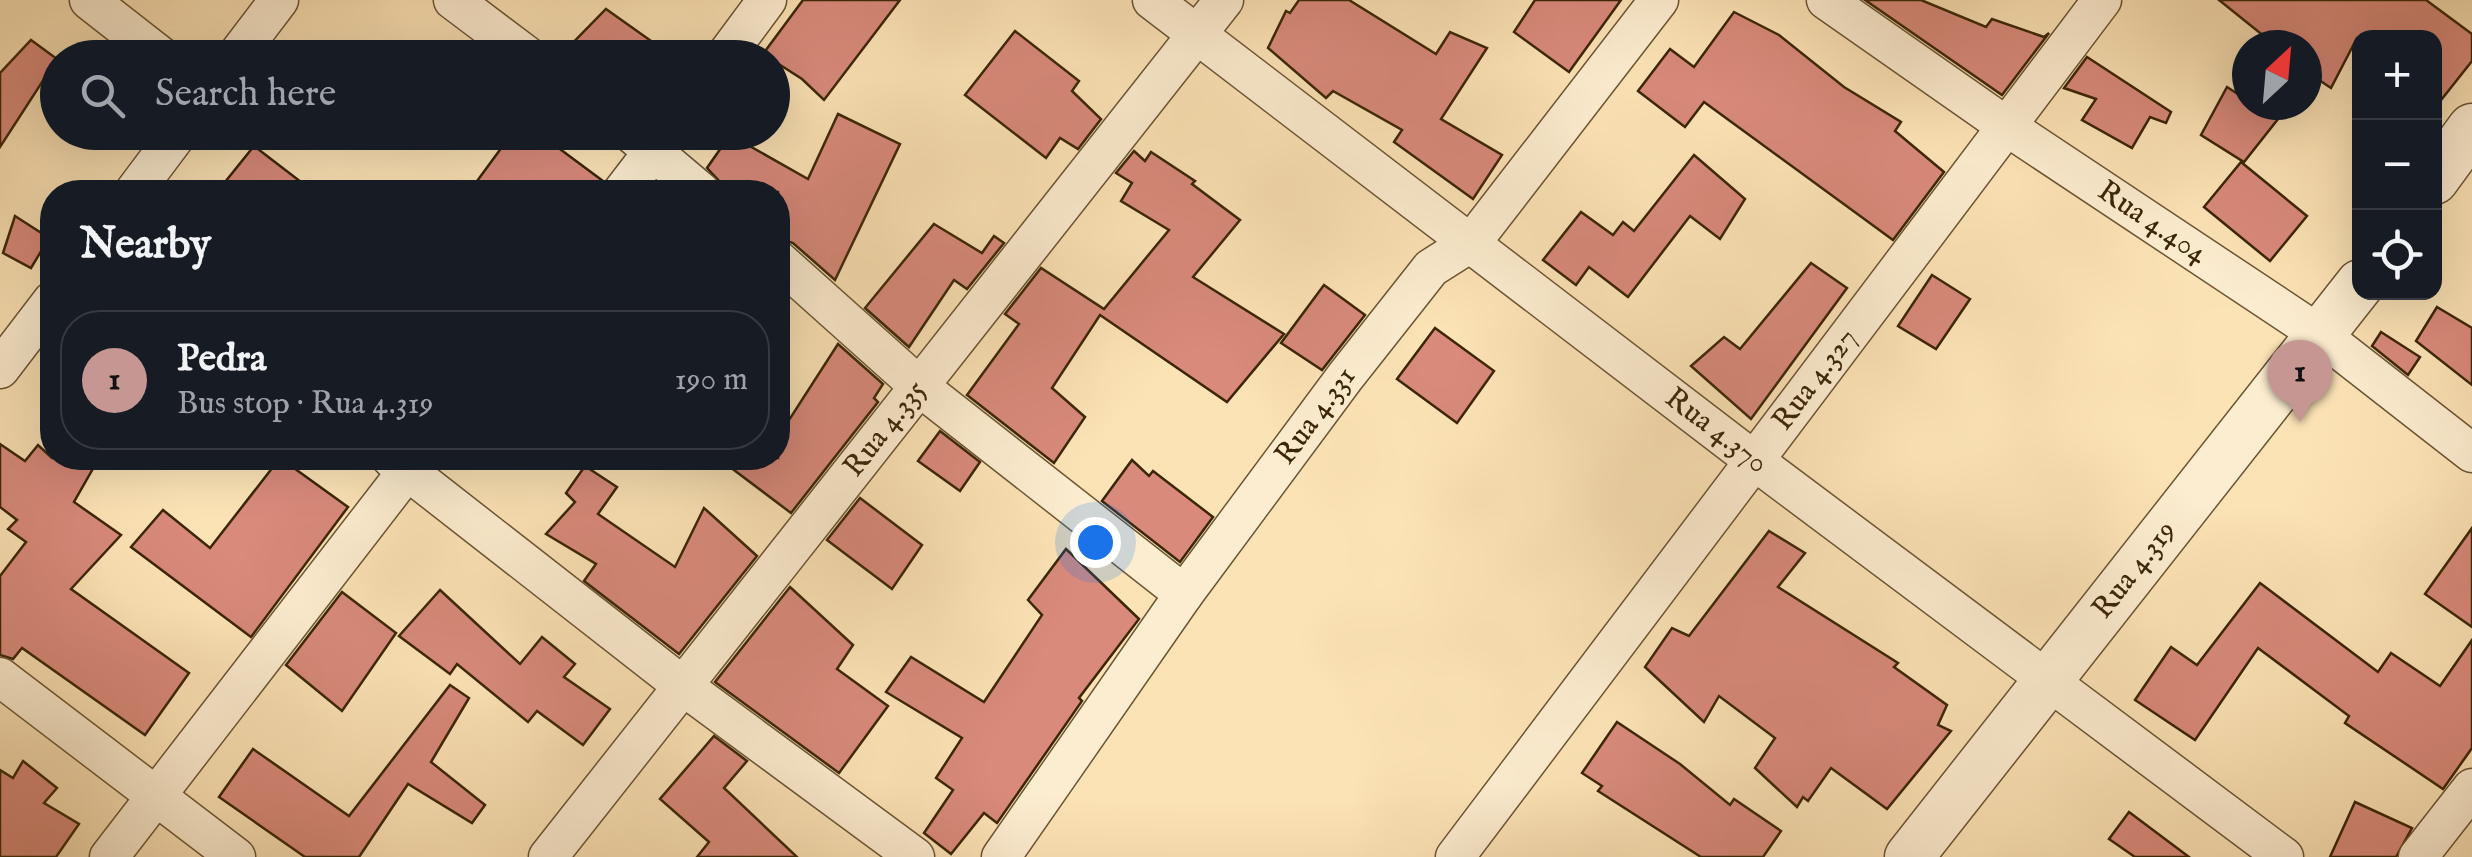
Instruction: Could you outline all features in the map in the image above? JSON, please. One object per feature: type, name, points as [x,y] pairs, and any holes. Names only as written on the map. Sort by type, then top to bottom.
[{"type":"street","points":[[89,0],[140,40]]},
{"type":"street","points":[[249,40],[279,0]]},
{"type":"street","points":[[453,0],[506,40]]},
{"type":"street","points":[[737,40],[767,0]]},
{"type":"street","name":"Rua 4.370","points":[[1152,0],[1756,462],[2284,857]]},
{"type":"street","name":"Rua 4.335","points":[[548,857],[1224,0]]},
{"type":"street","name":"Rua 4.331","points":[[1001,857],[1184,594],[1431,268],[1472,242],[1660,0]]},
{"type":"street","name":"Rua 4.404","points":[[1826,0],[2009,128],[2322,336],[2472,453]]},
{"type":"street","name":"Rua 4.327","points":[[1455,857],[2102,0]]},
{"type":"street","points":[[2442,169],[2472,128]]},
{"type":"street","points":[[143,180],[166,150]]},
{"type":"street","points":[[629,180],[645,150]]},
{"type":"street","points":[[661,150],[690,180]]},
{"type":"street","points":[[790,271],[920,386],[1184,594]]},
{"type":"street","name":"Rua 4.319","points":[[1909,857],[2047,677],[2352,295]]},
{"type":"street","points":[[0,370],[40,317]]},
{"type":"street","points":[[108,857],[158,798],[399,470]]},
{"type":"street","points":[[415,470],[683,686],[916,857]]},
{"type":"street","points":[[0,676],[236,857]]},
{"type":"street","points":[[2418,857],[2472,788]]},
{"type":"building","points":[[803,0],[900,0],[824,100],[790,71],[790,40],[773,40]]},
{"type":"building","points":[[1299,0],[1349,0],[1436,54],[1450,32],[1487,48],[1441,119],[1502,155],[1473,199],[1394,142],[1402,130],[1333,91],[1326,98],[1268,48],[1286,11],[1290,13]]},
{"type":"building","points":[[1535,0],[1621,0],[1569,72],[1514,32]]},
{"type":"building","points":[[1865,0],[1921,0],[1986,27],[1992,19],[2044,37],[2049,33],[2002,95]]},
{"type":"building","points":[[2219,0],[2426,0],[2472,34],[2472,61],[2442,99],[2442,30],[2352,30],[2352,48],[2331,88],[2322,82],[2322,30],[2256,30]]},
{"type":"building","points":[[606,9],[650,40],[576,40]]},
{"type":"building","points":[[1734,12],[1779,35],[1844,87],[1901,122],[1895,131],[1944,172],[1893,240],[1704,102],[1685,127],[1638,91],[1670,49],[1694,67]]},
{"type":"building","points":[[1015,31],[1079,81],[1072,91],[1101,119],[1078,149],[1060,138],[1046,158],[965,95]]},
{"type":"building","points":[[31,40],[40,47],[40,85],[0,147],[0,73]]},
{"type":"building","points":[[2087,57],[2171,112],[2166,123],[2150,117],[2132,148],[2082,120],[2096,99],[2064,88]]},
{"type":"building","points":[[2227,87],[2232,90],[2232,120],[2277,120],[2244,162],[2201,135]]},
{"type":"building","points":[[838,114],[900,144],[835,280],[790,242],[790,180],[718,180],[707,168],[720,150],[757,150],[808,179]]},
{"type":"building","points":[[251,150],[259,150],[298,180],[227,180]]},
{"type":"building","points":[[500,150],[561,150],[602,180],[478,180]]},
{"type":"building","points":[[1134,151],[1145,161],[1151,152],[1195,181],[1192,184],[1240,220],[1193,277],[1284,334],[1227,402],[1100,315],[1052,388],[1085,417],[1054,463],[967,395],[1019,324],[1005,314],[1041,268],[1104,309],[1169,230],[1121,201],[1132,183],[1116,173]]},
{"type":"building","points":[[1694,155],[1745,199],[1720,239],[1690,216],[1628,297],[1589,267],[1576,285],[1543,260],[1581,212],[1613,235],[1623,222],[1634,231]]},
{"type":"building","points":[[2241,162],[2307,216],[2270,261],[2204,207]]},
{"type":"building","points":[[15,216],[40,232],[40,253],[31,268],[3,253]]},
{"type":"building","points":[[934,224],[982,253],[994,236],[1004,243],[967,289],[954,280],[909,347],[865,308]]},
{"type":"building","points":[[1811,263],[1847,288],[1751,419],[1691,366],[1724,337],[1740,349]]},
{"type":"building","points":[[1932,275],[1970,299],[1936,349],[1898,326]]},
{"type":"building","points":[[1324,285],[1365,315],[1322,370],[1281,343]]},
{"type":"building","points":[[2437,307],[2472,328],[2472,385],[2416,341]]},
{"type":"building","points":[[1435,328],[1494,371],[1457,423],[1397,379]]},
{"type":"building","points":[[2381,332],[2420,357],[2408,375],[2372,346]]},
{"type":"building","points":[[838,344],[883,384],[874,398],[878,402],[791,513],[734,470],[790,470],[790,418]]},
{"type":"building","points":[[940,431],[980,462],[960,491],[918,461]]},
{"type":"building","points":[[0,444],[25,461],[38,445],[40,470],[92,470],[74,502],[121,535],[71,589],[189,673],[145,735],[22,648],[13,659],[0,655],[0,576],[26,542],[8,529],[17,520],[0,507]]},
{"type":"building","points":[[1132,460],[1149,476],[1153,471],[1213,517],[1180,562],[1102,501]]},
{"type":"building","points":[[271,470],[297,470],[348,507],[251,637],[131,547],[163,510],[210,548]]},
{"type":"building","points":[[582,470],[591,470],[617,487],[598,514],[675,567],[704,508],[757,556],[679,654],[584,581],[596,564],[546,534],[575,502],[566,493]]},
{"type":"building","points":[[860,498],[922,545],[892,589],[827,540]]},
{"type":"building","points":[[2472,528],[2472,627],[2425,594]]},
{"type":"building","points":[[1769,531],[1805,553],[1778,587],[1898,663],[1894,667],[1947,705],[1938,725],[1951,731],[1887,809],[1831,768],[1808,801],[1803,797],[1797,807],[1755,768],[1775,738],[1719,696],[1704,722],[1645,667],[1672,628],[1689,636]]},
{"type":"building","points":[[1066,549],[1139,619],[1079,698],[1082,701],[997,823],[984,813],[951,854],[924,833],[953,790],[936,778],[962,738],[886,692],[911,657],[984,702],[1042,615],[1028,600]]},
{"type":"building","points":[[2260,583],[2378,672],[2391,653],[2440,686],[2472,640],[2472,748],[2443,789],[2345,723],[2349,716],[2258,648],[2195,740],[2135,700],[2171,647],[2197,665]]},
{"type":"building","points":[[790,587],[853,645],[837,669],[888,706],[839,773],[715,682]]},
{"type":"building","points":[[440,590],[520,664],[542,637],[575,664],[564,677],[610,709],[583,745],[537,711],[528,722],[457,664],[450,674],[399,636]]},
{"type":"building","points":[[342,592],[396,633],[342,711],[286,665]]},
{"type":"building","points":[[450,685],[469,698],[431,762],[485,805],[472,823],[408,784],[359,857],[305,857],[219,797],[253,749],[349,816]]},
{"type":"building","points":[[1617,722],[1680,764],[1730,805],[1734,799],[1781,831],[1763,857],[1701,857],[1598,791],[1602,786],[1582,773]]},
{"type":"building","points":[[714,736],[747,761],[724,788],[797,857],[697,857],[709,842],[660,799]]},
{"type":"building","points":[[23,761],[57,788],[44,803],[79,824],[56,857],[0,857],[0,770],[13,778]]},
{"type":"building","points":[[2355,802],[2412,828],[2396,857],[2330,857]]},
{"type":"building","points":[[2129,812],[2189,857],[2135,857],[2109,839]]},
{"type":"place","name":"Pedra","points":[[2300,422]]}]
